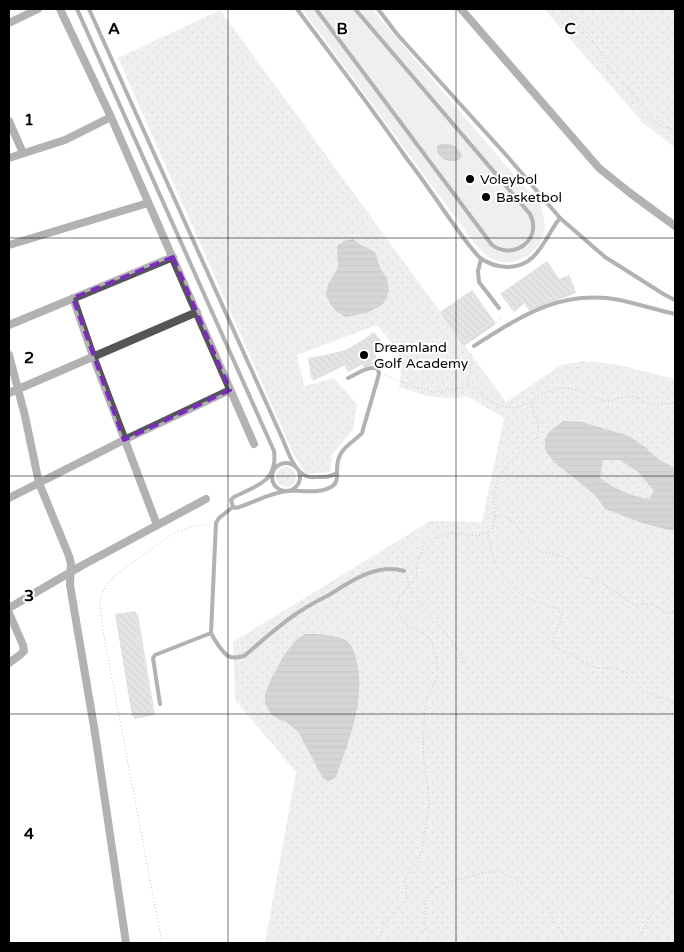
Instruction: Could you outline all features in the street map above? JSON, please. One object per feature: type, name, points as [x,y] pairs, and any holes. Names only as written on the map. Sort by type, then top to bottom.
[{"type":"street","points":[[9,23],[38,9]]},
{"type":"street","points":[[60,9],[111,117],[254,444]]},
{"type":"street","points":[[461,9],[598,168],[675,226]]},
{"type":"street","points":[[9,158],[65,140],[111,117]]},
{"type":"street","points":[[9,121],[23,153]]},
{"type":"street","points":[[9,245],[148,203]]},
{"type":"street","points":[[9,324],[172,257]]},
{"type":"street","points":[[73,298],[157,525]]},
{"type":"street","points":[[9,393],[197,312]]},
{"type":"street","points":[[9,355],[29,432],[39,483],[69,556],[70,586],[95,733],[126,943]]},
{"type":"street","points":[[9,498],[124,440],[230,390]]},
{"type":"street","points":[[9,608],[70,572],[206,499]]},
{"type":"street","points":[[9,613],[24,645],[24,651],[9,663]]},
{"type":"lane","points":[[77,9],[271,445],[275,458],[272,481],[278,488],[286,491],[316,490],[327,489],[336,484],[340,453],[362,433],[379,374],[378,369],[375,367],[370,368],[348,378]]},
{"type":"lane","points":[[89,9],[299,475],[298,484],[295,488],[270,495],[243,506],[233,507],[219,518],[216,523],[211,633],[214,640],[228,656],[237,658],[244,656],[298,613],[355,579],[380,570],[404,570]]},
{"type":"lane","points":[[297,9],[384,126],[462,236],[481,258],[493,265],[507,267],[518,266],[530,260],[545,243],[552,227],[560,218]]},
{"type":"lane","points":[[316,9],[492,246],[503,251],[524,246],[533,233],[533,219],[530,214],[355,9]]},
{"type":"lane","points":[[378,9],[397,34],[560,218],[605,256],[665,296],[675,300]]},
{"type":"lane","points":[[481,258],[478,272],[479,282],[499,308]]},
{"type":"lane","points":[[474,346],[530,312],[552,303],[570,299],[587,297],[619,300],[675,314]]},
{"type":"lane","points":[[233,507],[231,500],[234,497],[263,482],[279,465],[287,463],[310,478],[327,477],[337,473]]},
{"type":"lane","points":[[160,704],[153,658],[155,654],[211,633]]},
{"type":"path","points":[[565,9],[590,36],[610,68],[653,119],[660,125],[675,130]]},
{"type":"path","points":[[468,342],[499,320],[501,315],[499,308]]},
{"type":"path","points":[[467,384],[472,358],[470,351]]},
{"type":"path","points":[[379,374],[430,391],[458,388],[467,384]]},
{"type":"path","points":[[467,384],[490,402],[506,408],[521,406],[559,388],[572,388],[602,400],[612,401],[629,396],[656,405],[675,403]]},
{"type":"path","points":[[378,943],[385,924],[407,897],[406,875],[418,861],[422,849],[429,804],[423,754],[425,703],[438,673],[435,651],[430,638],[409,628],[400,618],[396,607],[400,596],[417,576],[416,566],[425,543],[448,534],[477,535],[488,532],[492,528],[495,516],[494,490],[503,469],[538,436],[538,425],[531,402]]},
{"type":"path","points":[[495,516],[503,515],[515,523],[526,540],[533,546],[542,552],[566,557],[574,565],[580,576],[601,582],[634,605],[653,604],[667,612],[675,612]]},
{"type":"path","points":[[162,943],[105,641],[100,600],[104,588],[113,577],[173,533],[194,526],[216,523]]},
{"type":"path","points":[[488,532],[492,555],[499,571],[516,591],[529,599],[558,609],[562,616],[553,642],[556,648],[595,668],[616,669],[628,673],[644,691],[675,702]]},
{"type":"path","points":[[404,570],[412,594],[450,638],[471,671]]},
{"type":"path","points":[[414,943],[425,928],[425,898],[434,888],[448,882],[498,870],[517,880],[546,907],[568,943]]},
{"type":"path","points":[[640,935],[652,912],[675,888]]},
{"type":"highlighted area","points":[[173,257],[230,390],[124,440],[73,298]]},
{"type":"shaded area","points":[[302,9],[372,9],[540,205],[545,228],[541,240],[531,253],[517,261],[501,262],[488,256],[475,244]]},
{"type":"shaded area","points":[[544,9],[675,9],[675,148],[643,123]]},
{"type":"shaded area","points":[[220,10],[506,402],[561,365],[583,361],[615,364],[675,379],[675,943],[265,943],[296,772],[235,700],[233,642],[430,521],[482,522],[504,418],[468,397],[427,396],[399,387],[401,375],[398,351],[377,325],[297,355],[304,386],[334,378],[357,404],[353,430],[332,454],[330,472],[306,474],[294,455],[118,58]]},
{"type":"shaded area","points":[[440,144],[454,146],[459,150],[462,157],[455,161],[444,159],[437,151],[437,147]]},
{"type":"shaded area","points":[[353,239],[375,252],[381,270],[387,278],[389,290],[382,305],[367,313],[345,317],[336,311],[326,295],[328,284],[338,268],[337,246],[344,241]]},
{"type":"shaded area","points":[[563,421],[582,422],[629,436],[658,459],[675,468],[675,530],[642,523],[605,509],[595,495],[554,462],[545,450],[545,439],[550,431]],"holes":[[[603,460],[620,460],[638,472],[654,491],[649,499],[623,492],[600,478]]]},
{"type":"shaded area","points":[[286,467],[293,470],[296,477],[293,484],[286,487],[279,484],[276,477],[279,470]]},
{"type":"shaded area","points":[[305,634],[321,634],[347,641],[354,651],[359,673],[358,703],[351,734],[336,777],[328,782],[322,777],[299,733],[285,721],[279,720],[271,714],[265,703],[265,695],[270,681],[284,655],[296,640]]},
{"type":"building","points":[[547,261],[559,279],[569,275],[574,290],[527,308],[523,300],[512,309],[500,294]]},
{"type":"building","points":[[472,290],[494,321],[462,343],[440,312]]},
{"type":"building","points":[[374,332],[383,343],[372,348],[375,355],[370,357],[372,361],[362,365],[361,361],[346,369],[343,362],[311,378],[308,358],[345,350]]},
{"type":"building","points":[[136,611],[153,712],[132,716],[115,614]]},
{"type":"place","name":"Voleybol","points":[[470,179]]},
{"type":"place","name":"Basketbol","points":[[486,197]]},
{"type":"place","name":"Dreamland Golf Academy","points":[[364,355]]}]
